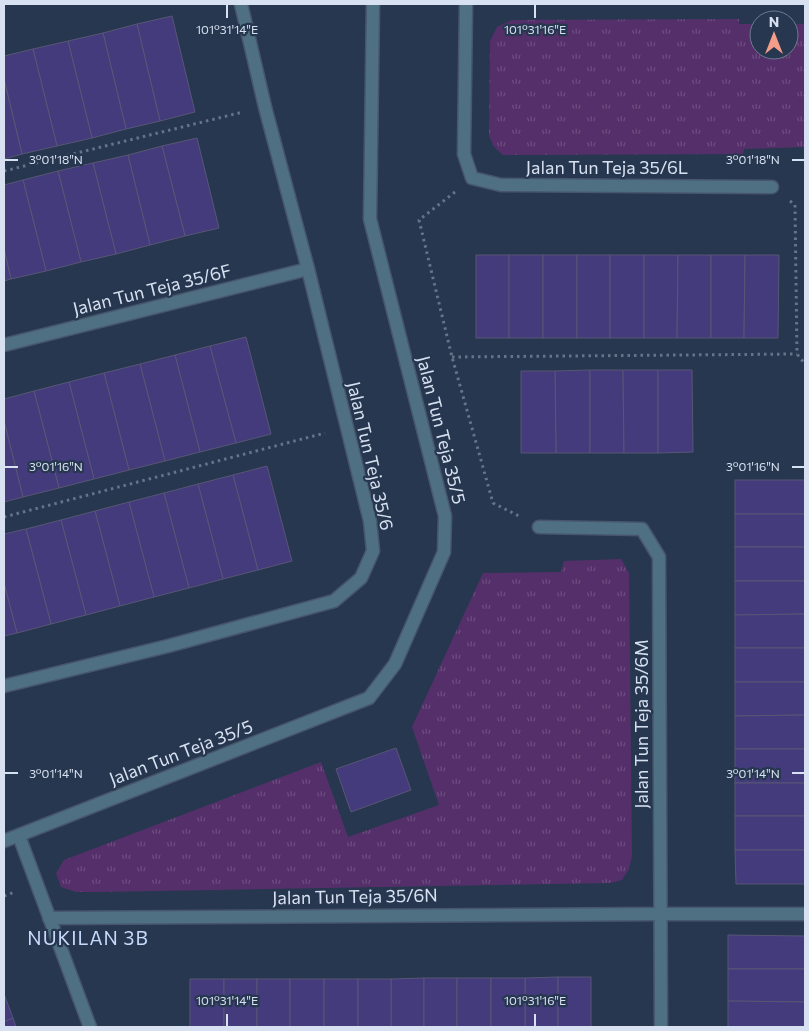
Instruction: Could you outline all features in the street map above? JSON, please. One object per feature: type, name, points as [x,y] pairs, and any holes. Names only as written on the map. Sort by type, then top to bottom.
[{"type":"street","name":"Jalan Tun Teja 35/6","points":[[4,686],[168,646],[334,601],[361,578],[373,551],[370,521],[308,268],[265,107],[241,4]]},
{"type":"street","name":"Jalan Tun Teja 35/5","points":[[4,841],[369,698],[395,664],[444,552],[445,516],[370,219],[373,4]]},
{"type":"street","points":[[466,4],[464,154],[472,178]]},
{"type":"street","name":"Jalan Tun Teja 35/6L","points":[[472,178],[501,185],[772,187]]},
{"type":"street","name":"Jalan Tun Teja 35/6F","points":[[4,345],[308,268]]},
{"type":"street","name":"Jalan Tun Teja 35/6M","points":[[539,528],[642,528],[659,557],[661,1027]]},
{"type":"street","points":[[19,836],[90,1027]]},
{"type":"street","name":"Jalan Tun Teja 35/6N","points":[[50,918],[445,914],[805,914]]},
{"type":"path","points":[[4,171],[265,107]]},
{"type":"path","points":[[472,178],[419,220],[452,357],[494,503],[539,528]]},
{"type":"path","points":[[772,187],[795,205],[796,354],[805,364]]},
{"type":"path","points":[[452,357],[796,354]]},
{"type":"path","points":[[4,517],[347,428]]},
{"type":"green space","points":[[739,19],[739,24],[749,24],[749,60],[799,60],[799,24],[805,24],[805,147],[744,149],[743,154],[503,155],[494,147],[489,136],[490,41],[497,27],[512,20]]},
{"type":"green space","points":[[621,559],[629,573],[632,856],[629,869],[622,880],[611,883],[98,892],[76,892],[61,887],[56,873],[64,860],[321,762],[348,837],[439,805],[412,727],[483,573],[561,572],[564,561]]},
{"type":"building","points":[[172,16],[195,112],[160,121],[137,24]]},
{"type":"building","points":[[137,24],[160,121],[126,129],[103,33]]},
{"type":"building","points":[[103,33],[126,129],[92,138],[68,41]]},
{"type":"building","points":[[68,41],[92,138],[57,146],[33,49]]},
{"type":"building","points":[[33,49],[57,146],[22,154],[4,79],[4,56]]},
{"type":"building","points":[[4,79],[22,154],[4,159]]},
{"type":"building","points":[[197,138],[219,228],[185,236],[162,146]]},
{"type":"building","points":[[162,146],[185,236],[150,245],[128,155]]},
{"type":"building","points":[[128,155],[150,245],[116,254],[93,163]]},
{"type":"building","points":[[93,163],[116,254],[81,262],[58,171]]},
{"type":"building","points":[[58,171],[81,262],[46,271],[23,180]]},
{"type":"building","points":[[23,180],[46,271],[11,279],[4,249],[4,185]]},
{"type":"building","points":[[4,249],[11,279],[4,281]]},
{"type":"building","points":[[476,255],[509,255],[509,338],[476,338]]},
{"type":"building","points":[[509,255],[543,255],[543,338],[509,338]]},
{"type":"building","points":[[543,255],[577,255],[577,338],[543,338]]},
{"type":"building","points":[[577,255],[610,255],[610,338],[577,338]]},
{"type":"building","points":[[610,255],[644,255],[644,338],[610,338]]},
{"type":"building","points":[[644,255],[678,255],[677,338],[644,338]]},
{"type":"building","points":[[678,255],[711,255],[711,338],[677,338]]},
{"type":"building","points":[[711,255],[745,255],[744,338],[711,338]]},
{"type":"building","points":[[745,255],[779,255],[778,338],[744,338]]},
{"type":"building","points":[[246,337],[271,434],[236,443],[210,346]]},
{"type":"building","points":[[210,346],[236,443],[200,452],[175,355]]},
{"type":"building","points":[[175,355],[200,452],[165,461],[140,364]]},
{"type":"building","points":[[140,364],[165,461],[129,470],[104,373]]},
{"type":"building","points":[[590,370],[590,453],[556,453],[555,371]]},
{"type":"building","points":[[590,370],[623,370],[624,453],[590,453]]},
{"type":"building","points":[[623,370],[658,370],[658,453],[624,453]]},
{"type":"building","points":[[658,370],[692,370],[693,452],[658,453]]},
{"type":"building","points":[[521,371],[555,371],[556,453],[521,453]]},
{"type":"building","points":[[104,373],[129,470],[94,479],[69,382]]},
{"type":"building","points":[[69,382],[94,479],[59,488],[34,391]]},
{"type":"building","points":[[34,391],[59,488],[23,497],[4,421],[4,399]]},
{"type":"building","points":[[4,421],[23,497],[4,502]]},
{"type":"building","points":[[267,466],[292,561],[258,570],[233,475]]},
{"type":"building","points":[[233,475],[258,570],[223,579],[198,484]]},
{"type":"building","points":[[735,480],[805,480],[805,514],[735,514]]},
{"type":"building","points":[[198,484],[223,579],[189,588],[164,493]]},
{"type":"building","points":[[164,493],[189,588],[154,597],[129,502]]},
{"type":"building","points":[[129,502],[154,597],[120,606],[95,511]]},
{"type":"building","points":[[95,511],[120,606],[86,615],[61,520]]},
{"type":"building","points":[[735,514],[805,514],[805,547],[735,547]]},
{"type":"building","points":[[61,520],[86,615],[51,624],[26,529]]},
{"type":"building","points":[[26,529],[51,624],[17,633],[4,583],[4,534]]},
{"type":"building","points":[[735,547],[805,547],[805,581],[735,581]]},
{"type":"building","points":[[735,581],[805,581],[805,614],[735,615]]},
{"type":"building","points":[[4,583],[17,633],[4,636]]},
{"type":"building","points":[[805,614],[805,648],[735,648],[735,615]]},
{"type":"building","points":[[735,648],[805,648],[805,682],[735,682]]},
{"type":"building","points":[[735,682],[805,682],[805,715],[735,716]]},
{"type":"building","points":[[805,715],[805,749],[735,749],[735,716]]},
{"type":"building","points":[[396,748],[411,790],[351,812],[336,769]]},
{"type":"building","points":[[735,749],[805,749],[805,783],[735,783]]},
{"type":"building","points":[[735,783],[805,783],[805,816],[735,816]]},
{"type":"building","points":[[735,816],[805,816],[805,850],[735,850]]},
{"type":"building","points":[[735,850],[805,850],[805,884],[736,884]]},
{"type":"building","points":[[728,935],[805,936],[805,969],[728,969]]},
{"type":"building","points":[[728,969],[805,969],[805,1002],[728,1001]]},
{"type":"building","points":[[558,977],[558,1027],[525,1027],[525,978]]},
{"type":"building","points":[[558,977],[591,977],[591,1027],[558,1027]]},
{"type":"building","points":[[424,978],[424,1027],[391,1027],[391,979]]},
{"type":"building","points":[[424,978],[457,978],[457,1027],[424,1027]]},
{"type":"building","points":[[457,978],[491,978],[491,1027],[457,1027]]},
{"type":"building","points":[[491,978],[525,978],[525,1027],[491,1027]]},
{"type":"building","points":[[190,979],[224,979],[224,1027],[190,1027]]},
{"type":"building","points":[[224,979],[257,979],[257,1027],[224,1027]]},
{"type":"building","points":[[257,979],[290,979],[290,1027],[257,1027]]},
{"type":"building","points":[[290,979],[324,979],[324,1027],[290,1027]]},
{"type":"building","points":[[324,979],[358,979],[358,1027],[324,1027]]},
{"type":"building","points":[[358,979],[391,979],[391,1027],[358,1027]]},
{"type":"building","points":[[4,994],[13,1018],[4,1022]]},
{"type":"building","points":[[728,1001],[805,1002],[805,1027],[728,1027]]},
{"type":"building","points":[[13,1018],[16,1027],[4,1027],[4,1022]]},
{"type":"district","name":"NUKILAN 3B","points":[[88,938]]}]
